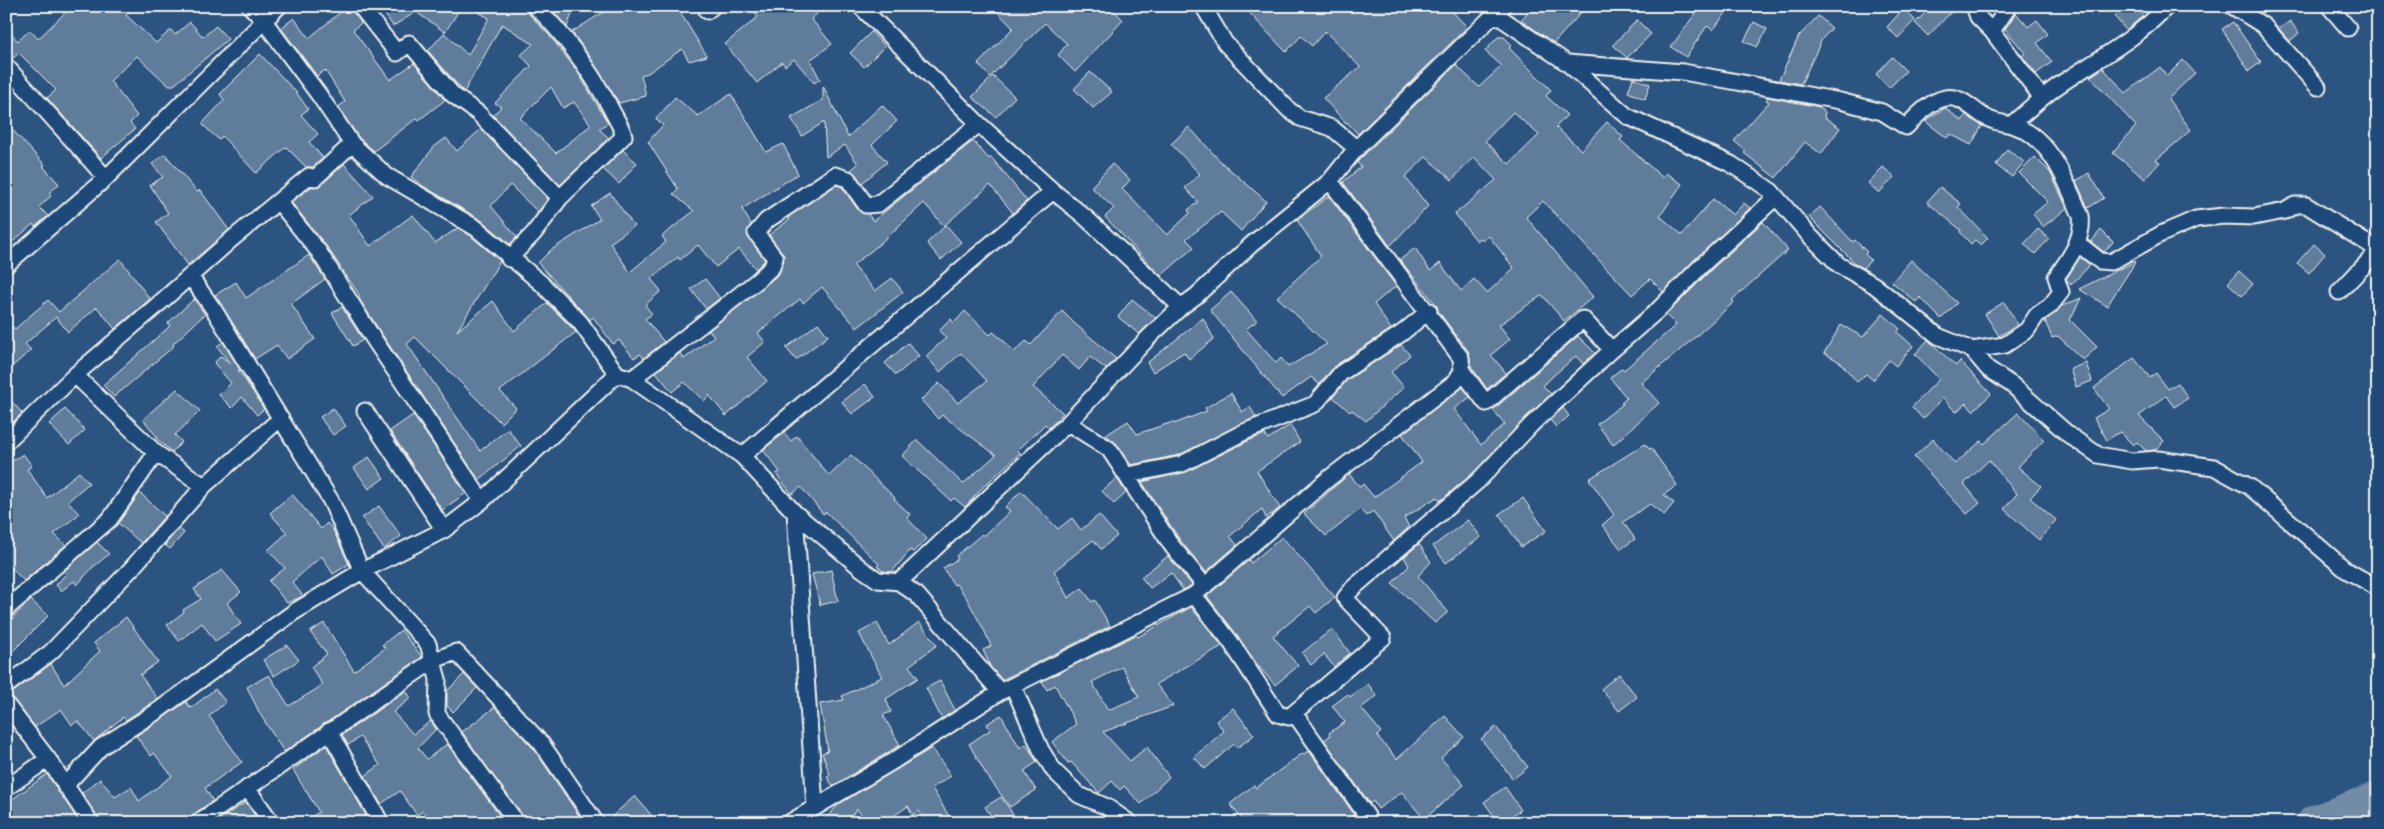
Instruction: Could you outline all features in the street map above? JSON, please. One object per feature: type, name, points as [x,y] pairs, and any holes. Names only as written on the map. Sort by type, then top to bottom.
[{"type":"street","points":[[250,6],[264,21],[352,144],[386,176],[476,228],[509,259],[541,284],[580,322],[617,374],[632,379],[742,456],[795,513],[862,569],[878,580],[898,582],[917,595],[1007,689],[1054,771],[1079,795],[1106,807],[1130,823]]},
{"type":"street","points":[[6,265],[106,178],[279,6]]},
{"type":"street","points":[[360,6],[397,53],[408,44],[453,94],[478,113],[560,198]]},
{"type":"street","points":[[509,259],[534,233],[560,198],[624,136],[621,126],[595,81],[556,26],[535,6]]},
{"type":"street","points":[[860,6],[978,124],[1085,217],[1181,307]]},
{"type":"street","points":[[1203,6],[1225,43],[1289,110],[1300,118],[1332,128],[1356,149]]},
{"type":"street","points":[[1974,6],[1978,17],[1992,31],[2042,98]]},
{"type":"street","points":[[1992,31],[2009,6]]},
{"type":"street","points":[[2012,124],[2042,98],[2132,37],[2156,18],[2167,6]]},
{"type":"street","points":[[2232,6],[2264,26],[2318,87]]},
{"type":"street","points":[[2328,6],[2348,28]]},
{"type":"street","points":[[898,582],[1068,423],[1150,336],[1181,307],[1196,296],[1252,244],[1330,181],[1356,149],[1499,10],[1567,63],[1627,116],[1730,164],[1776,197],[1810,236],[1839,265],[1874,286],[1938,336],[1972,350],[1988,369],[2012,385],[2069,435],[2098,455],[2132,461],[2158,459],[2214,467],[2250,487],[2346,570],[2378,588]]},
{"type":"street","points":[[1567,63],[1683,72],[1840,100],[1882,112],[1906,127],[1919,113],[1937,100],[1959,99],[1990,120],[2012,124],[2024,129],[2047,148],[2081,216],[2082,223],[2073,253],[2056,277],[2061,292],[2050,306],[2037,314],[2027,330],[2005,345],[1972,350]]},
{"type":"street","points":[[6,66],[106,178]]},
{"type":"street","points":[[632,379],[757,281],[772,267],[775,258],[756,233],[766,221],[835,175],[848,179],[866,205],[878,204],[978,124]]},
{"type":"street","points":[[6,442],[74,374],[309,176],[315,178],[352,144]]},
{"type":"street","points":[[1330,181],[1428,312],[1460,358],[1462,370],[1486,403],[1583,319],[1612,350]]},
{"type":"street","points":[[742,456],[1053,191]]},
{"type":"street","points":[[1068,423],[1109,448],[1128,475],[1235,649],[1278,714],[1289,717],[1383,638],[1345,598],[1352,588],[1478,481],[1532,424],[1658,310],[1703,264],[1776,197]]},
{"type":"street","points":[[279,202],[319,252],[373,338],[482,501]]},
{"type":"street","points":[[2076,242],[2100,261],[2111,262],[2161,234],[2196,219],[2224,216],[2254,217],[2285,211],[2295,205],[2306,205],[2378,250],[2340,292]]},
{"type":"street","points":[[190,276],[214,310],[244,362],[331,500],[362,571],[428,644],[438,679],[438,714],[517,823]]},
{"type":"street","points":[[1128,475],[1182,464],[1244,432],[1315,404],[1341,372],[1402,332],[1428,312]]},
{"type":"street","points":[[789,823],[811,814],[1007,689],[1200,590],[1328,479],[1455,382],[1462,370]]},
{"type":"street","points":[[74,374],[156,453],[204,486]]},
{"type":"street","points":[[65,786],[101,747],[156,712],[294,612],[362,571],[444,530],[482,501],[617,374]]},
{"type":"street","points":[[365,411],[444,530]]},
{"type":"street","points":[[6,686],[51,652],[204,486],[281,418]]},
{"type":"street","points":[[6,609],[110,518],[156,453]]},
{"type":"street","points":[[795,513],[811,814]]},
{"type":"street","points":[[197,823],[434,660],[456,652],[541,743],[596,823]]},
{"type":"street","points":[[6,704],[48,759],[91,823]]},
{"type":"street","points":[[1294,713],[1367,816],[1358,823]]},
{"type":"street","points":[[329,731],[382,823]]},
{"type":"street","points":[[6,788],[48,759]]},
{"type":"street","points":[[247,788],[272,823]]},
{"type":"building","points":[[72,6],[135,6],[126,15],[156,43],[171,30],[175,35],[190,22],[203,37],[216,26],[228,39],[174,85],[168,85],[137,56],[110,81],[137,116],[130,123],[135,129],[101,158],[47,98],[56,90],[19,53],[12,59],[6,57],[6,28],[18,41],[30,30],[38,39]]},
{"type":"building","points":[[348,6],[351,6],[361,23],[353,30],[390,80],[414,63],[445,100],[419,120],[417,118],[374,151],[359,138],[338,107],[345,102],[325,70],[317,76],[281,28],[294,18],[309,38]]},
{"type":"building","points":[[394,6],[462,6],[445,32],[416,12],[393,26],[384,13]]},
{"type":"building","points":[[467,6],[526,6],[528,13],[549,35],[577,71],[608,123],[599,129],[609,138],[560,185],[493,115],[501,107],[495,103],[531,66],[521,55],[533,44],[502,24],[464,92],[428,51],[444,33],[468,55],[489,18]],"holes":[[[551,87],[563,108],[574,102],[591,125],[556,153],[520,118]]]},
{"type":"building","points":[[548,6],[575,6],[567,27],[553,11]]},
{"type":"building","points":[[613,6],[667,6],[672,13],[678,9],[707,56],[689,61],[682,49],[648,73],[641,75],[646,96],[619,103],[572,32]]},
{"type":"building","points":[[763,6],[826,6],[811,19],[832,44],[810,60],[820,79],[814,83],[794,59],[785,66],[782,62],[757,83],[725,44],[758,17],[755,13]]},
{"type":"building","points":[[992,6],[1110,6],[1123,20],[1075,72],[1058,55],[1067,44],[1045,23],[990,77],[978,64],[1013,28]]},
{"type":"building","points":[[1243,6],[1447,6],[1467,27],[1358,134],[1323,98],[1360,67],[1325,31],[1312,46],[1301,36],[1286,52]]},
{"type":"building","points":[[1533,6],[1587,6],[1554,43],[1521,20]]},
{"type":"building","points":[[1701,6],[1731,6],[1713,30],[1707,26],[1686,57],[1671,47]]},
{"type":"building","points":[[1932,6],[1957,6],[1928,36],[1915,23]]},
{"type":"building","points":[[2126,6],[2134,6],[2143,16],[2126,30],[2115,17]]},
{"type":"building","points":[[1903,9],[1915,20],[1898,38],[1887,27]]},
{"type":"building","points":[[2016,13],[2028,27],[2037,20],[2048,34],[2037,43],[2052,62],[2036,74],[2022,56],[2025,53],[2005,29]]},
{"type":"building","points":[[1818,16],[1832,28],[1822,39],[1801,84],[1779,80],[1799,36]]},
{"type":"building","points":[[1637,20],[1651,34],[1627,58],[1613,45]]},
{"type":"building","points":[[2290,21],[2299,33],[2290,41],[2279,29]]},
{"type":"building","points":[[1754,22],[1767,29],[1757,47],[1744,41]]},
{"type":"building","points":[[2233,22],[2261,62],[2249,71],[2222,29]]},
{"type":"building","points":[[871,32],[885,46],[864,67],[850,53]]},
{"type":"building","points":[[1498,37],[1504,37],[1512,45],[1509,48],[1551,90],[1546,96],[1567,115],[1556,127],[1581,150],[1607,122],[1623,137],[1620,140],[1663,178],[1666,173],[1682,184],[1660,216],[1682,235],[1713,199],[1733,215],[1744,203],[1750,208],[1663,292],[1650,279],[1632,295],[1543,201],[1526,217],[1593,297],[1564,321],[1542,295],[1499,325],[1510,339],[1491,355],[1506,373],[1487,389],[1471,366],[1469,352],[1438,311],[1437,306],[1400,260],[1415,248],[1430,271],[1440,263],[1461,291],[1474,279],[1487,293],[1514,268],[1489,236],[1483,241],[1481,238],[1477,241],[1455,214],[1496,180],[1474,157],[1452,180],[1426,157],[1405,177],[1428,206],[1390,246],[1343,182],[1361,167],[1357,162],[1456,65],[1479,87],[1502,66],[1485,51]],"holes":[[[1513,112],[1539,135],[1509,164],[1485,141]]]},
{"type":"building","points":[[260,54],[296,92],[308,109],[301,115],[318,134],[309,142],[323,158],[313,167],[306,167],[286,147],[256,173],[222,136],[219,140],[202,124],[224,100],[220,94]]},
{"type":"building","points":[[1892,57],[1906,71],[1889,88],[1876,74]]},
{"type":"building","points":[[2183,60],[2195,73],[2168,99],[2191,130],[2156,160],[2160,162],[2145,179],[2113,153],[2136,126],[2090,77],[2103,68],[2126,93],[2160,67],[2167,76]]},
{"type":"building","points":[[1090,72],[1112,92],[1093,108],[1074,89]]},
{"type":"building","points":[[993,76],[1015,97],[996,117],[972,97]]},
{"type":"building","points":[[1633,78],[1650,84],[1645,99],[1628,92]]},
{"type":"building","points":[[823,86],[848,137],[882,105],[897,121],[872,145],[887,162],[862,183],[851,170],[858,164],[845,145],[826,157],[824,122],[802,136],[791,118],[823,100]]},
{"type":"building","points":[[731,94],[766,152],[783,144],[798,174],[742,209],[751,224],[747,235],[765,260],[756,269],[739,249],[716,267],[698,245],[680,260],[678,257],[651,279],[661,291],[645,305],[652,314],[645,319],[664,342],[644,358],[640,354],[634,358],[619,340],[613,344],[593,317],[590,320],[538,263],[551,250],[600,219],[591,206],[610,193],[634,226],[610,243],[630,272],[666,242],[662,236],[694,211],[673,194],[678,189],[648,142],[663,125],[656,119],[675,97],[698,116]]},
{"type":"building","points":[[1768,97],[1819,107],[1825,112],[1824,117],[1840,128],[1821,154],[1805,142],[1776,178],[1744,153],[1746,151],[1734,141],[1769,102],[1766,100]]},
{"type":"building","points":[[1945,108],[1962,121],[1966,114],[1982,126],[1971,145],[1950,134],[1947,138],[1925,121]]},
{"type":"building","points":[[6,123],[45,165],[43,166],[59,184],[49,193],[51,196],[39,207],[48,216],[35,227],[33,224],[6,248]]},
{"type":"building","points":[[1189,127],[1220,161],[1266,201],[1241,231],[1221,212],[1186,239],[1194,247],[1161,276],[1105,217],[1114,208],[1091,187],[1112,164],[1130,180],[1122,189],[1167,235],[1190,213],[1188,210],[1198,202],[1185,188],[1200,174],[1171,144]]},
{"type":"building","points":[[481,129],[548,199],[538,212],[510,185],[491,206],[517,237],[510,244],[481,220],[411,177],[434,147],[446,138],[457,151]]},
{"type":"building","points":[[973,141],[989,159],[991,157],[1027,201],[1013,213],[990,185],[944,226],[924,203],[876,247],[853,265],[875,291],[892,278],[903,292],[857,328],[822,287],[803,303],[800,299],[758,333],[765,342],[747,357],[767,381],[726,416],[709,395],[704,401],[684,382],[672,392],[656,372],[680,353],[684,359],[714,336],[709,330],[779,274],[784,256],[769,235],[790,219],[788,217],[836,185],[842,187],[859,211],[868,214],[873,221]]},
{"type":"building","points":[[2007,149],[2024,162],[2012,177],[1996,165]]},
{"type":"building","points":[[623,150],[637,163],[619,184],[603,169]]},
{"type":"building","points":[[165,154],[197,192],[200,190],[229,230],[188,265],[156,222],[168,213],[150,185],[163,177],[152,164]]},
{"type":"building","points":[[2035,157],[2050,172],[2067,208],[2043,227],[2033,214],[2048,202],[2019,173]]},
{"type":"building","points":[[344,164],[373,196],[349,215],[370,246],[413,215],[435,243],[458,228],[471,236],[500,261],[457,331],[493,301],[514,331],[547,303],[576,332],[500,391],[516,408],[501,423],[415,337],[407,344],[480,451],[508,429],[521,446],[479,480],[381,333],[358,297],[360,296],[327,247],[291,202],[311,187],[321,185]]},
{"type":"building","points":[[1883,167],[1894,177],[1879,193],[1868,183]]},
{"type":"building","points":[[2089,173],[2104,198],[2088,208],[2076,181]]},
{"type":"building","points":[[1940,187],[1961,204],[1958,207],[1988,238],[1981,245],[1975,240],[1971,244],[1960,232],[1961,230],[1927,202]]},
{"type":"building","points":[[1329,196],[1396,286],[1374,304],[1391,329],[1336,365],[1319,384],[1311,377],[1282,398],[1210,310],[1231,292],[1257,321],[1246,329],[1276,363],[1281,358],[1288,367],[1327,344],[1277,297],[1321,256],[1297,220]]},
{"type":"building","points":[[1820,207],[1853,242],[1855,240],[1867,252],[1865,254],[1871,260],[1863,268],[1856,264],[1809,217]]},
{"type":"building","points":[[1763,222],[1788,250],[1732,300],[1734,302],[1641,383],[1659,403],[1613,445],[1597,424],[1623,404],[1621,403],[1627,398],[1610,378],[1622,368],[1624,370],[1676,325],[1666,315]]},
{"type":"building","points":[[946,225],[961,242],[941,260],[927,243]]},
{"type":"building","points":[[2038,229],[2049,239],[2035,254],[2024,244]]},
{"type":"building","points":[[2101,230],[2113,242],[2104,252],[2091,242]]},
{"type":"building","points":[[2314,244],[2325,254],[2309,273],[2297,263]]},
{"type":"building","points":[[309,255],[325,279],[291,304],[315,339],[287,359],[277,345],[255,359],[215,295],[236,282],[246,298]]},
{"type":"building","points":[[2080,257],[2090,265],[2071,285],[2066,279]]},
{"type":"building","points":[[120,259],[150,299],[115,329],[97,307],[68,332],[56,317],[25,344],[31,350],[6,372],[6,320],[15,329],[48,300],[59,312]]},
{"type":"building","points":[[1911,260],[1957,303],[1941,319],[1920,297],[1916,302],[1892,282]]},
{"type":"building","points":[[2136,261],[2107,306],[2079,289]]},
{"type":"building","points":[[2239,271],[2253,284],[2242,296],[2228,283]]},
{"type":"building","points":[[705,279],[720,298],[706,309],[691,289]]},
{"type":"building","points":[[2081,298],[2070,320],[2097,347],[2083,360],[2058,336],[2052,338],[2045,321],[2062,306]]},
{"type":"building","points":[[194,299],[205,314],[173,344],[174,346],[114,397],[103,385],[170,326],[168,323]]},
{"type":"building","points":[[1132,299],[1156,318],[1139,334],[1118,317]]},
{"type":"building","points":[[2004,302],[2018,325],[1999,336],[1985,314]]},
{"type":"building","points":[[342,307],[363,340],[353,346],[332,313]]},
{"type":"building","points":[[965,311],[990,335],[993,332],[1014,352],[1026,341],[1031,345],[1062,311],[1116,359],[1106,369],[1090,357],[1079,370],[1062,355],[1033,387],[1063,413],[1049,428],[1045,424],[1018,450],[1020,453],[982,488],[965,507],[954,498],[951,501],[902,456],[917,440],[963,484],[996,455],[942,415],[938,419],[921,400],[939,383],[958,403],[987,381],[961,353],[940,372],[926,356],[946,338],[939,331],[951,319],[954,323]]},
{"type":"building","points":[[1883,314],[1900,329],[1897,332],[1913,346],[1896,366],[1889,360],[1873,380],[1866,374],[1857,382],[1840,362],[1824,353],[1841,325],[1863,337]]},
{"type":"building","points":[[1203,318],[1214,339],[1189,359],[1184,352],[1153,372],[1147,363]]},
{"type":"building","points":[[818,323],[828,336],[796,360],[786,348]]},
{"type":"building","points":[[1578,336],[1595,353],[1583,364],[1576,356],[1554,375],[1543,386],[1551,394],[1472,474],[1440,501],[1437,497],[1404,518],[1409,527],[1394,541],[1373,511],[1366,516],[1360,509],[1326,536],[1304,514],[1349,474],[1360,487],[1363,484],[1374,497],[1422,462],[1402,434],[1463,387],[1470,397],[1454,409],[1481,445],[1505,424],[1493,410]]},
{"type":"building","points":[[1928,340],[1956,366],[1960,361],[1991,394],[1973,411],[1966,403],[1956,412],[1943,398],[1923,419],[1912,407],[1939,379],[1915,354]]},
{"type":"building","points":[[223,342],[240,370],[238,371],[264,409],[257,415],[242,397],[232,408],[219,395],[231,383],[214,363],[221,356],[231,365],[217,346]]},
{"type":"building","points":[[908,343],[919,356],[896,375],[885,363]]},
{"type":"building","points":[[1401,345],[1410,355],[1391,372],[1404,387],[1366,421],[1352,410],[1350,412],[1333,397],[1347,380]]},
{"type":"building","points":[[2134,358],[2150,378],[2156,373],[2168,389],[2178,383],[2188,398],[2174,407],[2166,396],[2139,416],[2164,441],[2155,450],[2146,451],[2137,442],[2133,445],[2120,432],[2107,440],[2094,418],[2109,409],[2094,388]]},
{"type":"building","points":[[2086,363],[2092,381],[2076,387],[2070,369]]},
{"type":"building","points":[[865,384],[875,397],[852,414],[842,402]]},
{"type":"building","points":[[177,389],[200,411],[175,435],[182,442],[172,452],[157,439],[143,419]]},
{"type":"building","points":[[1231,393],[1242,412],[1250,407],[1256,417],[1179,455],[1131,465],[1117,444],[1106,435],[1128,421],[1137,434],[1173,422],[1174,424],[1207,411],[1205,408]]},
{"type":"building","points":[[6,395],[22,413],[6,429]]},
{"type":"building","points":[[333,408],[346,426],[333,435],[320,417]]},
{"type":"building","points":[[1563,408],[1569,416],[1556,427],[1550,420]]},
{"type":"building","points":[[65,409],[85,430],[69,445],[49,424]]},
{"type":"building","points":[[2018,413],[2044,440],[2018,467],[2041,486],[2030,498],[2056,520],[2039,540],[2004,509],[2017,494],[1989,460],[1964,484],[1980,503],[1967,514],[1914,457],[1933,439],[1955,464],[1981,441],[1984,444]]},
{"type":"building","points":[[413,415],[466,493],[442,510],[390,431]]},
{"type":"building","points":[[1290,425],[1300,442],[1257,471],[1280,508],[1266,518],[1262,509],[1230,536],[1237,545],[1206,572],[1180,540],[1142,482],[1186,472],[1265,434],[1268,439]]},
{"type":"building","points":[[784,433],[791,441],[797,436],[829,476],[851,455],[910,514],[907,518],[927,539],[913,552],[910,550],[892,572],[883,571],[877,566],[879,564],[826,512],[823,514],[801,487],[792,494],[776,474],[780,472],[763,450]]},
{"type":"building","points":[[1645,444],[1649,449],[1651,448],[1677,485],[1664,495],[1674,503],[1664,515],[1650,504],[1623,522],[1635,539],[1621,549],[1602,525],[1614,515],[1589,479]]},
{"type":"building","points":[[23,454],[32,466],[27,469],[47,498],[79,472],[89,483],[68,501],[79,514],[54,534],[66,545],[24,581],[6,562],[6,465]]},
{"type":"building","points":[[369,457],[384,478],[369,489],[354,468]]},
{"type":"building","points":[[1117,478],[1126,493],[1114,504],[1102,491]]},
{"type":"building","points":[[1021,491],[1058,529],[1072,518],[1081,530],[1099,515],[1117,536],[1101,549],[1093,540],[1054,571],[1068,598],[1082,588],[1092,602],[1095,600],[1110,626],[1002,680],[991,668],[983,650],[991,646],[985,632],[966,597],[956,584],[954,585],[943,568],[958,559],[956,556],[982,534],[984,536],[1010,511],[1005,507]]},
{"type":"building","points":[[140,493],[165,516],[141,543],[118,523]]},
{"type":"building","points":[[292,494],[321,529],[327,523],[333,530],[349,564],[333,574],[322,556],[292,582],[303,596],[287,603],[269,581],[285,568],[268,550],[287,533],[270,513]]},
{"type":"building","points":[[1523,498],[1546,531],[1521,547],[1499,514]]},
{"type":"building","points":[[379,506],[401,536],[384,549],[362,518]]},
{"type":"building","points":[[1468,520],[1481,537],[1446,563],[1433,546]]},
{"type":"building","points":[[179,528],[184,533],[170,549],[165,545]]},
{"type":"building","points":[[1282,537],[1335,597],[1316,613],[1310,606],[1273,636],[1298,666],[1275,685],[1259,667],[1207,596],[1249,560],[1251,563]]},
{"type":"building","points":[[97,542],[109,554],[92,568],[77,585],[74,581],[61,591],[56,585],[66,574],[64,571]]},
{"type":"building","points":[[1419,544],[1431,562],[1418,576],[1448,612],[1435,623],[1392,583],[1409,566],[1404,557]]},
{"type":"building","points":[[1168,556],[1192,585],[1183,590],[1171,573],[1150,588],[1141,577]]},
{"type":"building","points":[[222,570],[241,592],[227,603],[241,624],[215,641],[202,623],[179,641],[167,625],[184,612],[183,610],[201,599],[194,589]]},
{"type":"building","points":[[831,570],[838,601],[820,605],[812,574]]},
{"type":"building","points":[[31,600],[48,616],[6,658],[6,624]]},
{"type":"building","points":[[1191,607],[1222,646],[1156,684],[1173,706],[1103,732],[1130,761],[1147,747],[1169,777],[1141,804],[1124,786],[1120,790],[1112,781],[1099,793],[1071,762],[1068,763],[1052,742],[1076,724],[1055,685],[1047,690],[1042,681],[1136,635],[1138,637]],"holes":[[[1122,667],[1139,697],[1108,710],[1092,682]]]},
{"type":"building","points":[[126,617],[158,662],[140,675],[158,699],[126,720],[123,717],[94,741],[78,721],[72,725],[61,709],[35,727],[9,695],[51,664],[64,685],[100,651],[94,643]]},
{"type":"building","points":[[919,622],[937,645],[909,666],[918,678],[886,699],[891,712],[883,715],[900,745],[833,786],[827,777],[830,775],[822,753],[828,751],[820,704],[844,700],[842,696],[882,677],[859,633],[877,623],[889,645]]},
{"type":"building","points":[[324,623],[354,671],[385,648],[382,645],[401,630],[422,657],[284,752],[260,714],[247,687],[269,675],[289,706],[323,685],[311,667],[327,654],[310,632]]},
{"type":"building","points":[[1332,629],[1350,653],[1334,667],[1324,654],[1311,665],[1302,653]]},
{"type":"building","points":[[287,645],[299,660],[274,676],[263,660]]},
{"type":"building","points":[[464,674],[477,688],[453,712],[447,706],[447,691]]},
{"type":"building","points":[[1619,674],[1637,697],[1619,711],[1601,689]]},
{"type":"building","points":[[940,681],[955,710],[942,719],[926,688]]},
{"type":"building","points":[[1368,684],[1377,696],[1361,708],[1381,732],[1377,736],[1397,759],[1445,716],[1464,737],[1441,758],[1464,785],[1424,819],[1402,792],[1378,809],[1373,801],[1370,804],[1324,740],[1330,736],[1329,733],[1345,722],[1332,706],[1348,694],[1350,697]]},
{"type":"building","points":[[215,689],[226,702],[209,716],[242,762],[205,788],[213,801],[192,815],[188,823],[100,823],[82,793],[100,779],[115,797],[131,787],[139,801],[172,776],[154,753],[151,756],[136,736],[186,702],[191,708]]},
{"type":"building","points":[[406,691],[411,698],[393,712],[413,734],[431,721],[436,729],[418,748],[427,759],[447,744],[505,823],[494,823],[488,815],[476,823],[432,823],[423,811],[417,815],[400,791],[381,804],[365,776],[380,765],[360,737],[348,745],[342,735]]},
{"type":"building","points":[[495,707],[534,749],[584,823],[526,823],[462,732]]},
{"type":"building","points":[[1233,708],[1254,735],[1237,748],[1234,744],[1205,769],[1194,757],[1224,731],[1216,721]]},
{"type":"building","points":[[1001,715],[1020,748],[1026,744],[1037,762],[1024,771],[1036,790],[1010,807],[986,774],[969,744],[990,730],[987,724]]},
{"type":"building","points":[[1496,727],[1528,767],[1513,779],[1481,739]]},
{"type":"building","points":[[326,745],[366,815],[356,823],[302,823],[319,812],[293,770]]},
{"type":"building","points":[[932,748],[951,776],[932,788],[953,823],[926,823],[919,811],[913,815],[908,806],[888,820],[885,816],[876,823],[867,823],[857,809],[845,823],[822,823],[839,804]]},
{"type":"building","points":[[1309,751],[1354,814],[1343,823],[1245,823],[1230,804],[1254,785],[1256,788],[1303,753]]},
{"type":"building","points":[[47,774],[80,823],[6,823],[6,804]]},
{"type":"building","points":[[1505,787],[1521,810],[1499,823],[1484,802]]},
{"type":"building","points":[[635,796],[658,823],[605,823],[619,810]]},
{"type":"building","points":[[1001,797],[1018,823],[996,823],[985,807]]},
{"type":"building","points":[[246,802],[260,823],[214,823],[223,817]]},
{"type":"waterway","points":[[2314,823],[2378,799]]}]
